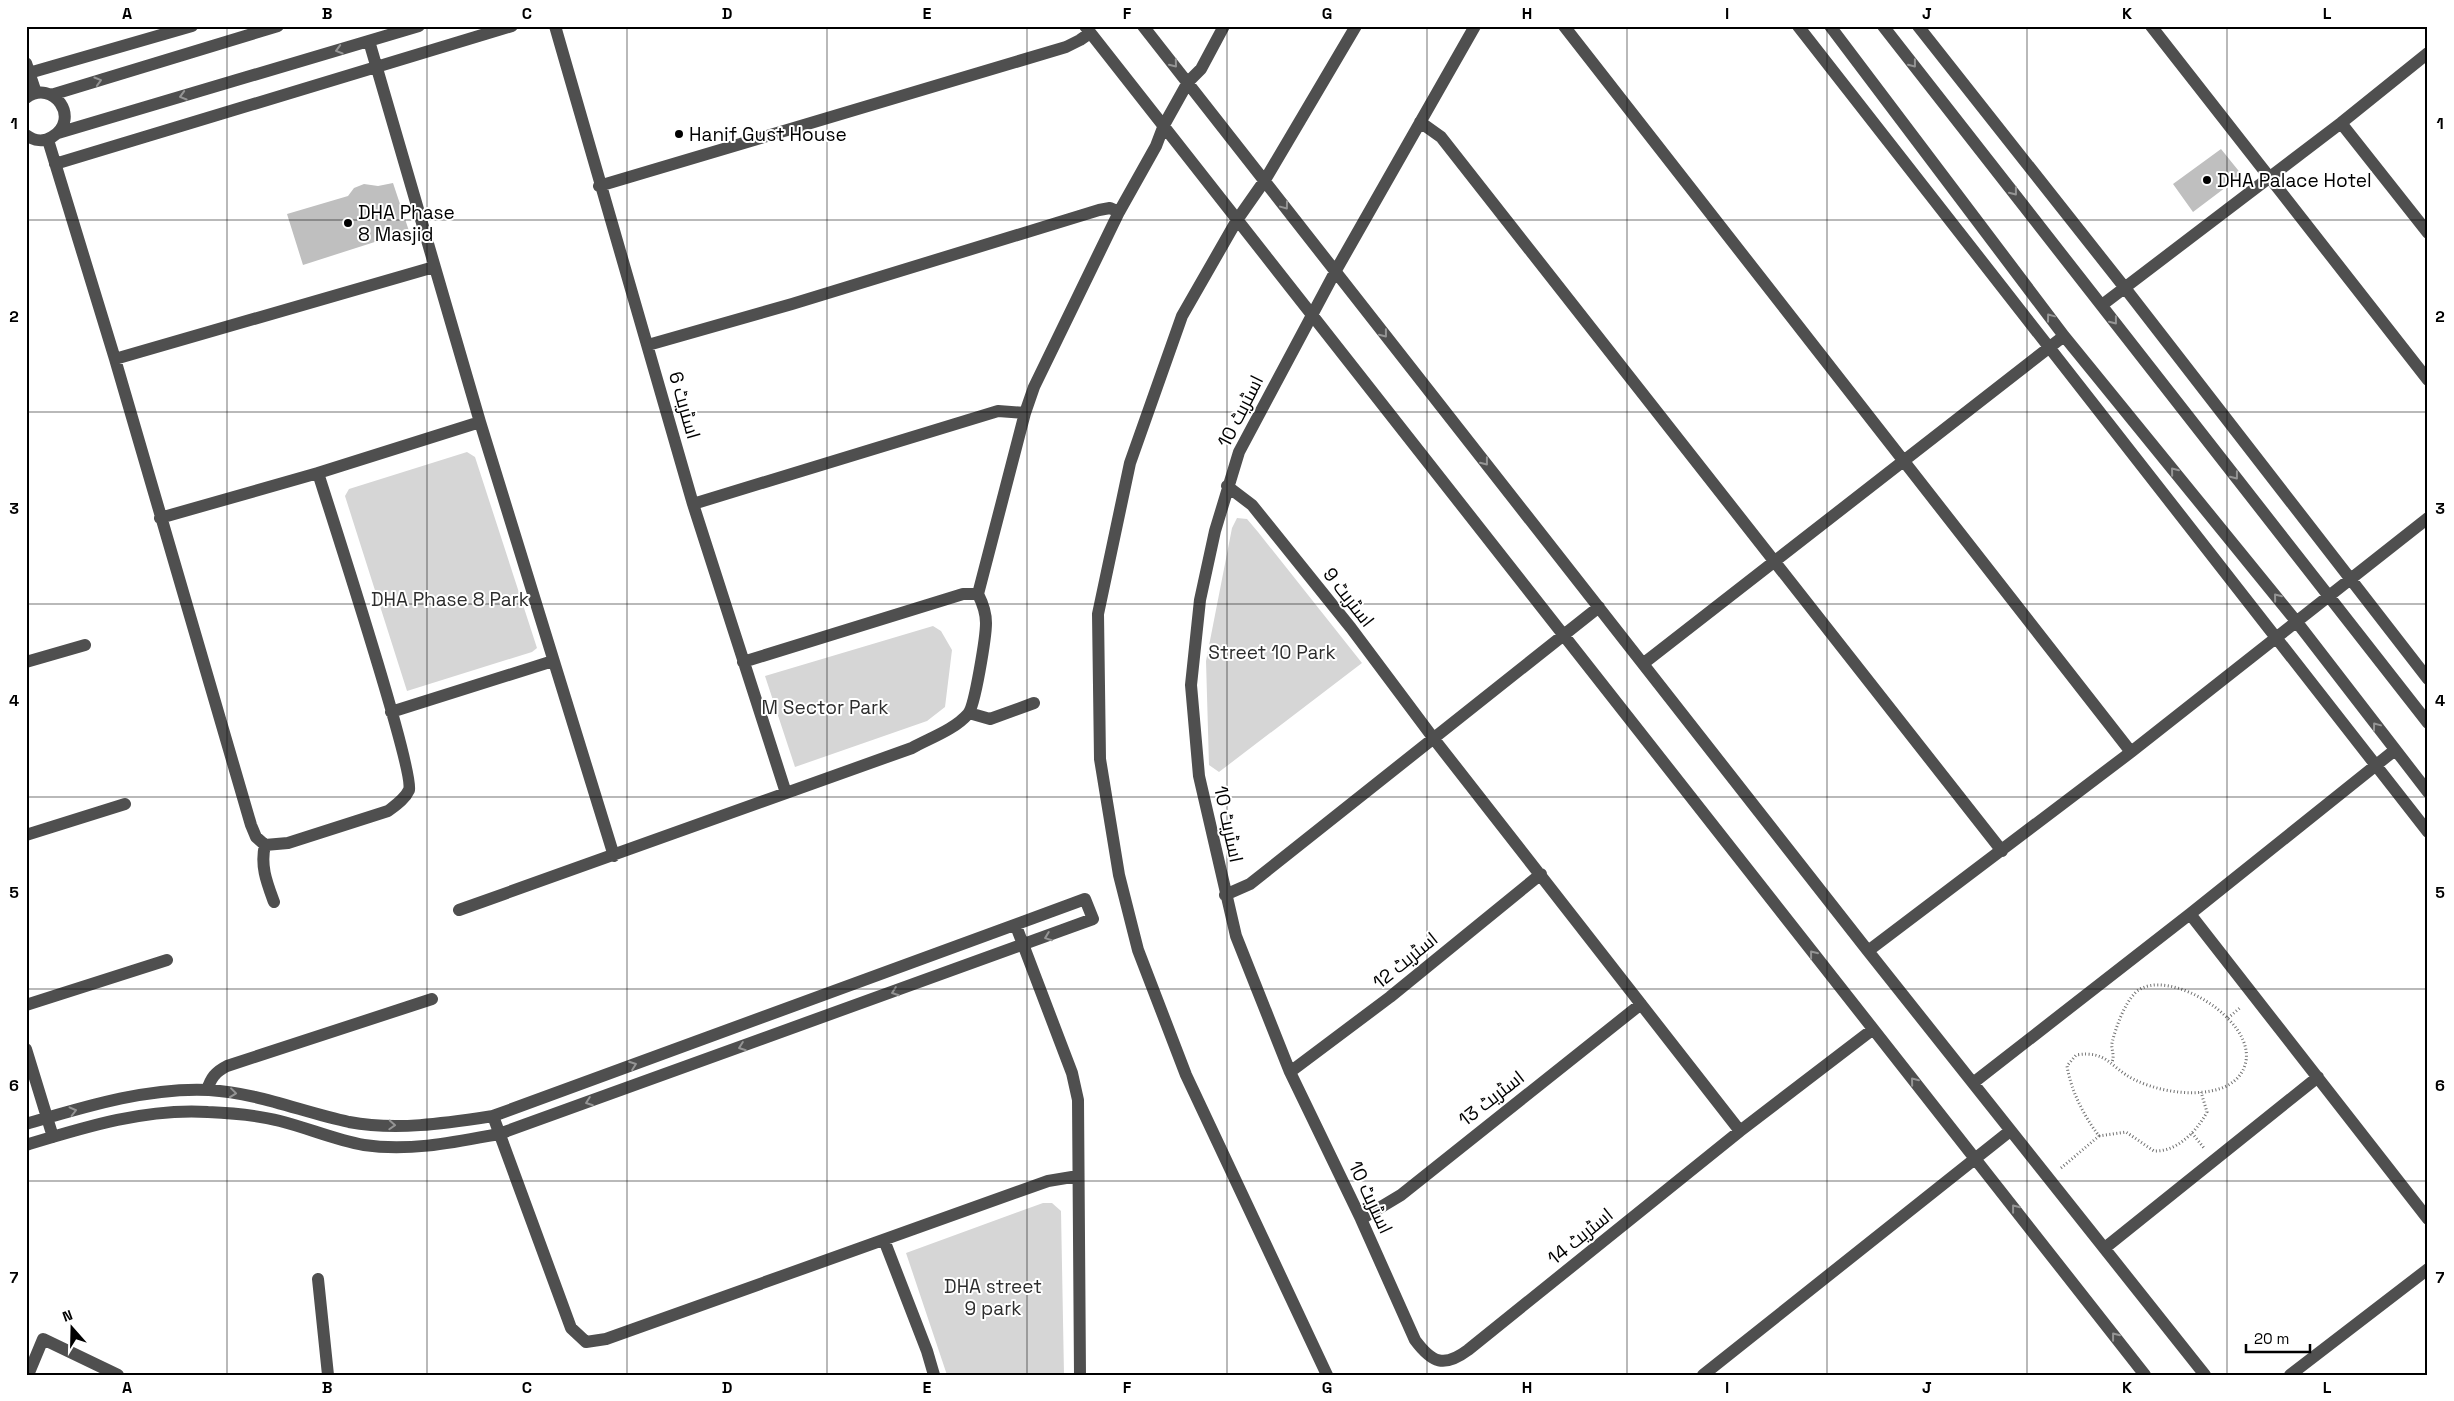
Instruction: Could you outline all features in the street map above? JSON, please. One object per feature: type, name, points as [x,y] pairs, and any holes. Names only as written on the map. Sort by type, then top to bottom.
[{"type":"street","points":[[192,26],[28,68],[31,96],[51,95],[278,26]]},
{"type":"street","points":[[28,138],[53,136],[419,26]]},
{"type":"street","points":[[55,164],[512,26]]},
{"type":"street","name":"اسٹریٹ 6","points":[[554,26],[693,504],[786,793]]},
{"type":"street","points":[[459,910],[912,748],[953,727],[969,713],[974,696],[986,626],[984,607],[978,594],[1025,414],[1057,336],[1119,212],[1156,146],[1164,125],[1188,82],[1201,69],[1224,26]]},
{"type":"street","points":[[1327,1375],[1186,1075],[1138,950],[1119,875],[1100,759],[1098,614],[1130,463],[1182,316],[1237,220],[1265,180],[1356,26]]},
{"type":"street","name":"اسٹریٹ 10","points":[[1440,1360],[1426,1355],[1415,1340],[1362,1219],[1290,1072],[1236,936],[1199,776],[1191,685],[1200,600],[1227,486],[1239,452],[1335,272],[1474,26]]},
{"type":"street","points":[[1564,26],[1902,462],[2131,752]]},
{"type":"street","points":[[1798,26],[2047,349],[2428,832]]},
{"type":"street","points":[[1830,26],[2064,336],[2296,621],[2428,792]]},
{"type":"street","points":[[1883,26],[2428,723]]},
{"type":"street","points":[[1918,26],[2125,288],[2428,679]]},
{"type":"street","points":[[2151,26],[2428,380]]},
{"type":"street","points":[[1145,27],[1868,951],[2010,1131],[2106,1247],[2205,1375]]},
{"type":"street","points":[[600,186],[1066,46],[1080,40],[1087,30],[1164,125],[1872,1030],[1976,1158],[2145,1375]]},
{"type":"street","points":[[369,41],[480,422],[614,856]]},
{"type":"street","points":[[2102,306],[2341,123],[2428,53]]},
{"type":"street","points":[[51,95],[59,100],[65,116],[64,126],[53,136]]},
{"type":"street","points":[[1420,122],[1441,136],[2002,851]]},
{"type":"street","points":[[2341,123],[2428,233]]},
{"type":"street","points":[[53,136],[55,164],[115,359],[251,825],[256,837],[265,846]]},
{"type":"street","points":[[648,345],[792,304],[1099,210],[1110,208],[1119,212]]},
{"type":"street","points":[[115,359],[434,267]]},
{"type":"street","points":[[1644,663],[2064,336]]},
{"type":"street","points":[[693,504],[998,411],[1025,414]]},
{"type":"street","points":[[160,518],[318,473],[480,422]]},
{"type":"street","points":[[265,846],[288,842],[388,811],[401,802],[409,789],[407,771],[391,712],[318,473]]},
{"type":"street","name":"اسٹریٹ 9","points":[[1227,486],[1252,505],[1351,628],[1434,739],[1740,1131]]},
{"type":"street","points":[[1868,951],[2131,752],[2428,518]]},
{"type":"street","points":[[743,662],[963,594],[978,594]]},
{"type":"street","points":[[1225,895],[1250,884],[1599,607]]},
{"type":"street","points":[[26,662],[85,645]]},
{"type":"street","points":[[391,712],[553,661]]},
{"type":"street","points":[[969,713],[990,719],[1034,703]]},
{"type":"street","points":[[1973,1083],[2190,914],[2395,750]]},
{"type":"street","points":[[26,835],[125,804]]},
{"type":"street","points":[[265,846],[262,856],[264,871],[274,902]]},
{"type":"street","name":"اسٹریٹ 12","points":[[1290,1072],[1390,997],[1541,874]]},
{"type":"street","points":[[26,1124],[130,1098],[172,1091],[207,1090],[257,1096],[351,1122],[411,1126],[493,1116],[1016,926],[1085,899],[1093,919],[1023,946],[500,1134],[425,1145],[366,1145],[338,1140],[280,1121],[247,1115],[176,1111],[138,1115],[27,1143]]},
{"type":"street","points":[[2190,914],[2428,1219]]},
{"type":"street","points":[[1016,926],[1072,1073],[1078,1100],[1080,1375]]},
{"type":"street","points":[[26,1005],[167,960]]},
{"type":"street","points":[[207,1090],[210,1079],[217,1071],[227,1066],[432,999]]},
{"type":"street","name":"اسٹریٹ 13","points":[[1362,1219],[1400,1195],[1641,1004]]},
{"type":"street","name":"اسٹریٹ 14","points":[[1440,1360],[1453,1361],[1468,1350],[1740,1131],[1872,1030]]},
{"type":"street","points":[[26,1049],[54,1137]]},
{"type":"street","points":[[2106,1247],[2318,1077]]},
{"type":"street","points":[[493,1116],[571,1328],[586,1342],[606,1339],[1048,1181],[1078,1176]]},
{"type":"street","points":[[1703,1375],[2010,1131]]},
{"type":"street","points":[[884,1240],[927,1351],[934,1375]]},
{"type":"street","points":[[2290,1375],[2428,1268]]},
{"type":"street","points":[[318,1279],[328,1375]]},
{"type":"street","points":[[28,1375],[43,1339],[118,1375]]},
{"type":"path","points":[[2099,1136],[2084,1114],[2067,1066],[2076,1054],[2088,1053],[2102,1056],[2131,1078],[2148,1086],[2200,1092],[2232,1084],[2243,1072],[2248,1057],[2246,1043],[2238,1029],[2222,1011],[2191,994],[2159,985],[2147,986],[2134,996],[2123,1012],[2112,1042],[2112,1062]]},
{"type":"path","points":[[2049,1178],[2099,1136],[2106,1134],[2126,1132],[2154,1151],[2176,1145],[2198,1127],[2207,1112],[2200,1092]]},
{"type":"green space","name":"DHA Phase 8 Park","points":[[467,452],[475,457],[537,648],[532,652],[407,691],[345,496],[349,489]]},
{"type":"green space","name":"Street 10 Park","points":[[1237,518],[1247,519],[1362,663],[1219,772],[1209,765],[1206,661],[1232,528]]},
{"type":"green space","name":"M Sector Park","points":[[933,626],[941,631],[952,650],[945,707],[927,721],[795,767],[765,676]]},
{"type":"green space","name":"DHA street 9 park","points":[[1043,1203],[1052,1203],[1061,1211],[1064,1375],[947,1375],[906,1253]]},
{"type":"building","name":"DHA Palace Hotel","points":[[2221,149],[2242,175],[2193,212],[2173,184]]},
{"type":"building","name":"DHA Phase 8 Masjid","points":[[393,183],[409,231],[303,265],[287,214],[348,196],[354,188],[364,184],[378,186]]},
{"type":"place","name":"Hanif Gust House","points":[[679,134]]},
{"type":"place","name":"DHA Palace Hotel","points":[[2207,180]]},
{"type":"place","name":"DHA Phase 8 Masjid","points":[[348,223]]}]
